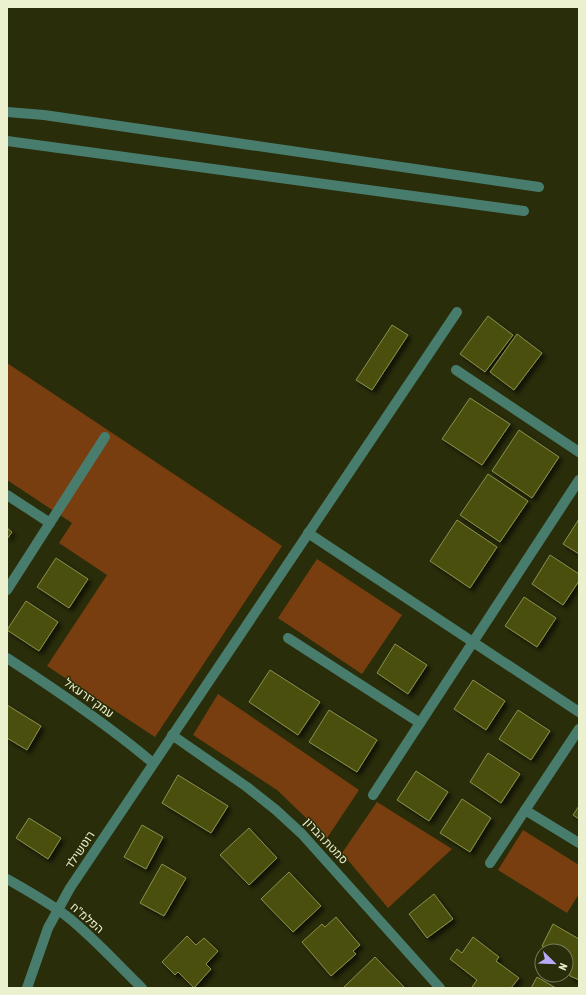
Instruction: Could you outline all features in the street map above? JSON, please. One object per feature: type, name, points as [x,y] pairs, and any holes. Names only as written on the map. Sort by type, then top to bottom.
[{"type":"street","points":[[7,112],[60,118],[540,187]]},
{"type":"street","points":[[7,141],[524,211]]},
{"type":"street","name":"רוטשילד","points":[[27,988],[45,937],[57,910],[84,866],[457,312]]},
{"type":"street","points":[[456,370],[579,452]]},
{"type":"street","points":[[7,590],[105,437]]},
{"type":"street","points":[[373,795],[579,480]]},
{"type":"street","points":[[7,494],[50,523]]},
{"type":"street","points":[[308,533],[579,712]]},
{"type":"street","points":[[288,638],[420,723]]},
{"type":"street","name":"עמק יזרעאל","points":[[7,658],[84,710],[128,742],[153,763]]},
{"type":"street","points":[[490,864],[579,729]]},
{"type":"street","name":"סמטת הברון","points":[[172,735],[247,787],[276,810],[302,834],[440,988]]},
{"type":"street","points":[[525,810],[579,843]]},
{"type":"street","name":"הפלמ\"ח","points":[[7,879],[57,910],[91,938],[142,988]]},
{"type":"shaded area","points":[[7,363],[282,546],[155,737],[47,666],[107,575],[59,543],[72,523],[7,480]]},
{"type":"shaded area","points":[[317,559],[402,615],[362,674],[278,618]]},
{"type":"shaded area","points":[[218,694],[359,790],[327,838],[277,790],[193,735]]},
{"type":"shaded area","points":[[377,802],[452,849],[388,908],[342,853]]},
{"type":"shaded area","points":[[523,830],[579,865],[579,894],[567,913],[498,870]]},
{"type":"building","points":[[488,316],[513,335],[485,372],[460,354]]},
{"type":"building","points":[[392,325],[408,335],[372,390],[356,380]]},
{"type":"building","points":[[517,334],[542,353],[514,390],[490,372]]},
{"type":"building","points":[[470,398],[510,424],[482,465],[442,439]]},
{"type":"building","points":[[519,430],[559,457],[532,498],[492,471]]},
{"type":"building","points":[[488,474],[528,501],[500,542],[460,515]]},
{"type":"building","points":[[579,519],[579,554],[563,544]]},
{"type":"building","points":[[457,520],[497,547],[470,588],[430,561]]},
{"type":"building","points":[[7,528],[12,532],[7,539]]},
{"type":"building","points":[[550,555],[579,574],[579,581],[563,605],[532,584]]},
{"type":"building","points":[[56,558],[88,579],[69,608],[37,587]]},
{"type":"building","points":[[524,597],[556,618],[537,647],[505,626]]},
{"type":"building","points":[[26,601],[58,622],[39,651],[7,630]]},
{"type":"building","points":[[395,644],[427,665],[408,694],[377,673]]},
{"type":"building","points":[[270,670],[320,702],[298,735],[249,702]]},
{"type":"building","points":[[473,680],[505,701],[486,730],[454,709]]},
{"type":"building","points":[[7,705],[41,726],[27,750],[7,738]]},
{"type":"building","points":[[329,710],[377,740],[357,772],[309,742]]},
{"type":"building","points":[[518,710],[550,731],[531,760],[499,739]]},
{"type":"building","points":[[488,753],[520,774],[501,803],[470,782]]},
{"type":"building","points":[[416,771],[448,792],[429,821],[397,800]]},
{"type":"building","points":[[178,775],[228,806],[211,833],[162,803]]},
{"type":"building","points":[[462,799],[491,818],[470,852],[440,833]]},
{"type":"building","points":[[579,806],[579,819],[573,815]]},
{"type":"building","points":[[29,818],[61,838],[48,859],[16,838]]},
{"type":"building","points":[[142,825],[163,837],[146,869],[124,857]]},
{"type":"building","points":[[249,828],[277,858],[249,885],[220,855]]},
{"type":"building","points":[[162,864],[186,878],[164,916],[140,903]]},
{"type":"building","points":[[289,872],[321,906],[293,932],[261,899]]},
{"type":"building","points":[[434,894],[453,919],[427,938],[409,914]]},
{"type":"building","points":[[336,917],[360,945],[353,951],[356,954],[331,976],[302,942],[322,924],[325,927]]},
{"type":"building","points":[[553,924],[579,939],[579,980],[574,978],[574,943],[544,943]]},
{"type":"building","points":[[187,936],[196,945],[204,938],[218,951],[206,964],[211,969],[194,988],[178,972],[175,975],[162,962]]},
{"type":"building","points":[[473,937],[499,957],[496,961],[519,978],[511,988],[473,988],[472,987],[477,980],[450,959],[457,949],[462,953]]},
{"type":"building","points":[[375,957],[405,988],[343,988]]},
{"type":"building","points":[[534,982],[547,983],[556,988],[531,988]]}]
